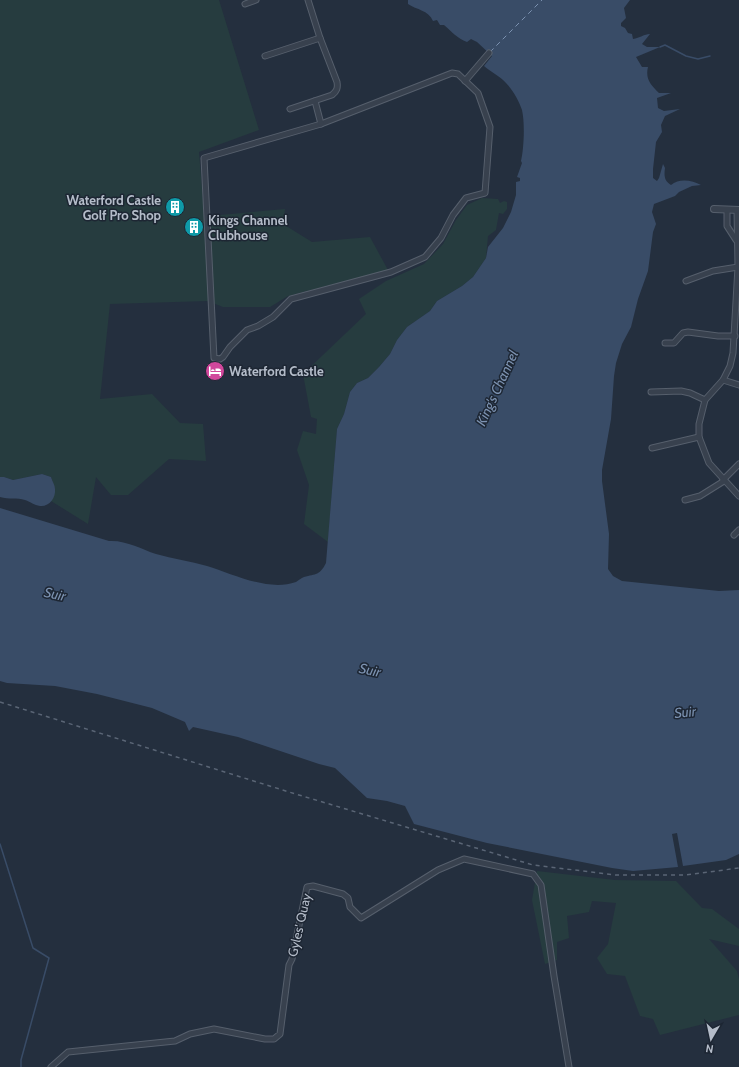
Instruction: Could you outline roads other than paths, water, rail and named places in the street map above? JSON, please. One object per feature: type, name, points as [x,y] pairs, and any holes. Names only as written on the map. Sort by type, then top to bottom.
[{"type":"street","points":[[245,4],[256,0]]},
{"type":"street","points":[[290,109],[332,96],[338,88],[308,0]]},
{"type":"street","points":[[265,56],[320,38]]},
{"type":"street","points":[[465,81],[489,53]]},
{"type":"street","points":[[450,74],[458,74],[465,81],[480,96],[490,127],[485,193],[466,198],[453,215],[441,238],[425,257],[391,272],[291,299],[273,317],[258,326],[247,330],[230,347],[223,357],[220,359],[214,358],[204,158],[321,124],[450,74]]},
{"type":"street","points":[[315,101],[321,124]]},
{"type":"street","points":[[714,209],[738,210],[736,241],[738,264],[735,336],[730,366],[723,380],[705,400],[699,424],[699,437],[709,463],[739,496]]},
{"type":"street","points":[[727,210],[727,226],[736,241]]},
{"type":"street","points":[[686,281],[738,264]]},
{"type":"street","points":[[665,343],[674,343],[683,333],[688,332],[718,336],[735,336]]},
{"type":"street","points":[[723,380],[739,386]]},
{"type":"street","points":[[651,392],[681,391],[690,393],[705,400]]},
{"type":"street","points":[[652,448],[699,437]]},
{"type":"street","points":[[685,500],[700,496],[724,481],[739,464]]},
{"type":"street","points":[[734,535],[739,530]]},
{"type":"street","name":"Gyles' Quay","points":[[51,1067],[68,1052],[175,1041],[190,1034],[214,1029],[265,1039],[274,1039],[280,1034],[289,965],[292,959],[308,887],[313,886],[343,894],[348,898],[350,907],[361,918],[438,870],[464,859],[533,874],[541,885],[569,1067]]},
{"type":"water","points":[[408,0],[630,0],[624,8],[626,18],[621,23],[621,26],[625,28],[628,33],[632,34],[633,39],[650,34],[642,44],[647,47],[660,47],[636,57],[642,67],[648,67],[648,78],[656,90],[659,93],[671,93],[657,98],[658,108],[664,111],[680,109],[665,116],[661,125],[662,132],[656,142],[653,178],[657,181],[663,164],[665,168],[666,180],[671,185],[678,181],[686,180],[701,185],[692,186],[679,192],[675,196],[654,204],[652,212],[656,224],[653,232],[648,271],[638,299],[631,327],[622,344],[616,363],[611,419],[602,470],[609,534],[608,569],[613,576],[622,581],[719,591],[739,590],[739,854],[726,860],[683,866],[677,833],[672,834],[678,867],[633,871],[487,843],[414,824],[405,806],[367,798],[335,768],[238,737],[193,727],[189,731],[185,722],[152,708],[97,694],[55,686],[7,683],[0,681],[0,508],[109,541],[127,543],[156,554],[207,566],[251,581],[274,585],[285,585],[317,573],[324,567],[326,563],[337,429],[344,414],[350,392],[357,383],[368,378],[379,367],[390,354],[397,340],[407,327],[430,311],[437,301],[462,286],[473,277],[486,258],[488,247],[503,228],[511,212],[516,195],[516,182],[520,181],[520,178],[517,177],[522,163],[524,128],[522,110],[516,96],[509,86],[501,78],[484,66],[492,56],[477,42],[471,39],[467,42],[455,35],[444,25],[440,25],[437,20],[433,21],[425,12],[408,4]]},
{"type":"water","points":[[42,474],[51,477],[55,488],[53,499],[46,505],[40,506],[22,499],[0,497],[0,477],[13,480]]},
{"type":"waterway","points":[[660,47],[665,45],[686,56],[698,59],[710,56]]},
{"type":"waterway","points":[[0,844],[33,948],[49,958],[21,1060],[21,1067]]},
{"type":"railway","points":[[0,702],[289,792],[533,865],[616,875],[686,875],[739,868]]},
{"type":"place","name":"Waterford Castle Golf Pro Shop","points":[[175,207]]},
{"type":"place","name":"Kings Channel Clubhouse","points":[[194,227]]},
{"type":"place","name":"Waterford Castle","points":[[215,371]]},
{"type":"water label","name":"King's Channel","points":[[497,388]]},
{"type":"water label","name":"Suir","points":[[55,594]]},
{"type":"water label","name":"Suir","points":[[370,670]]},
{"type":"water label","name":"Suir","points":[[685,712]]}]
